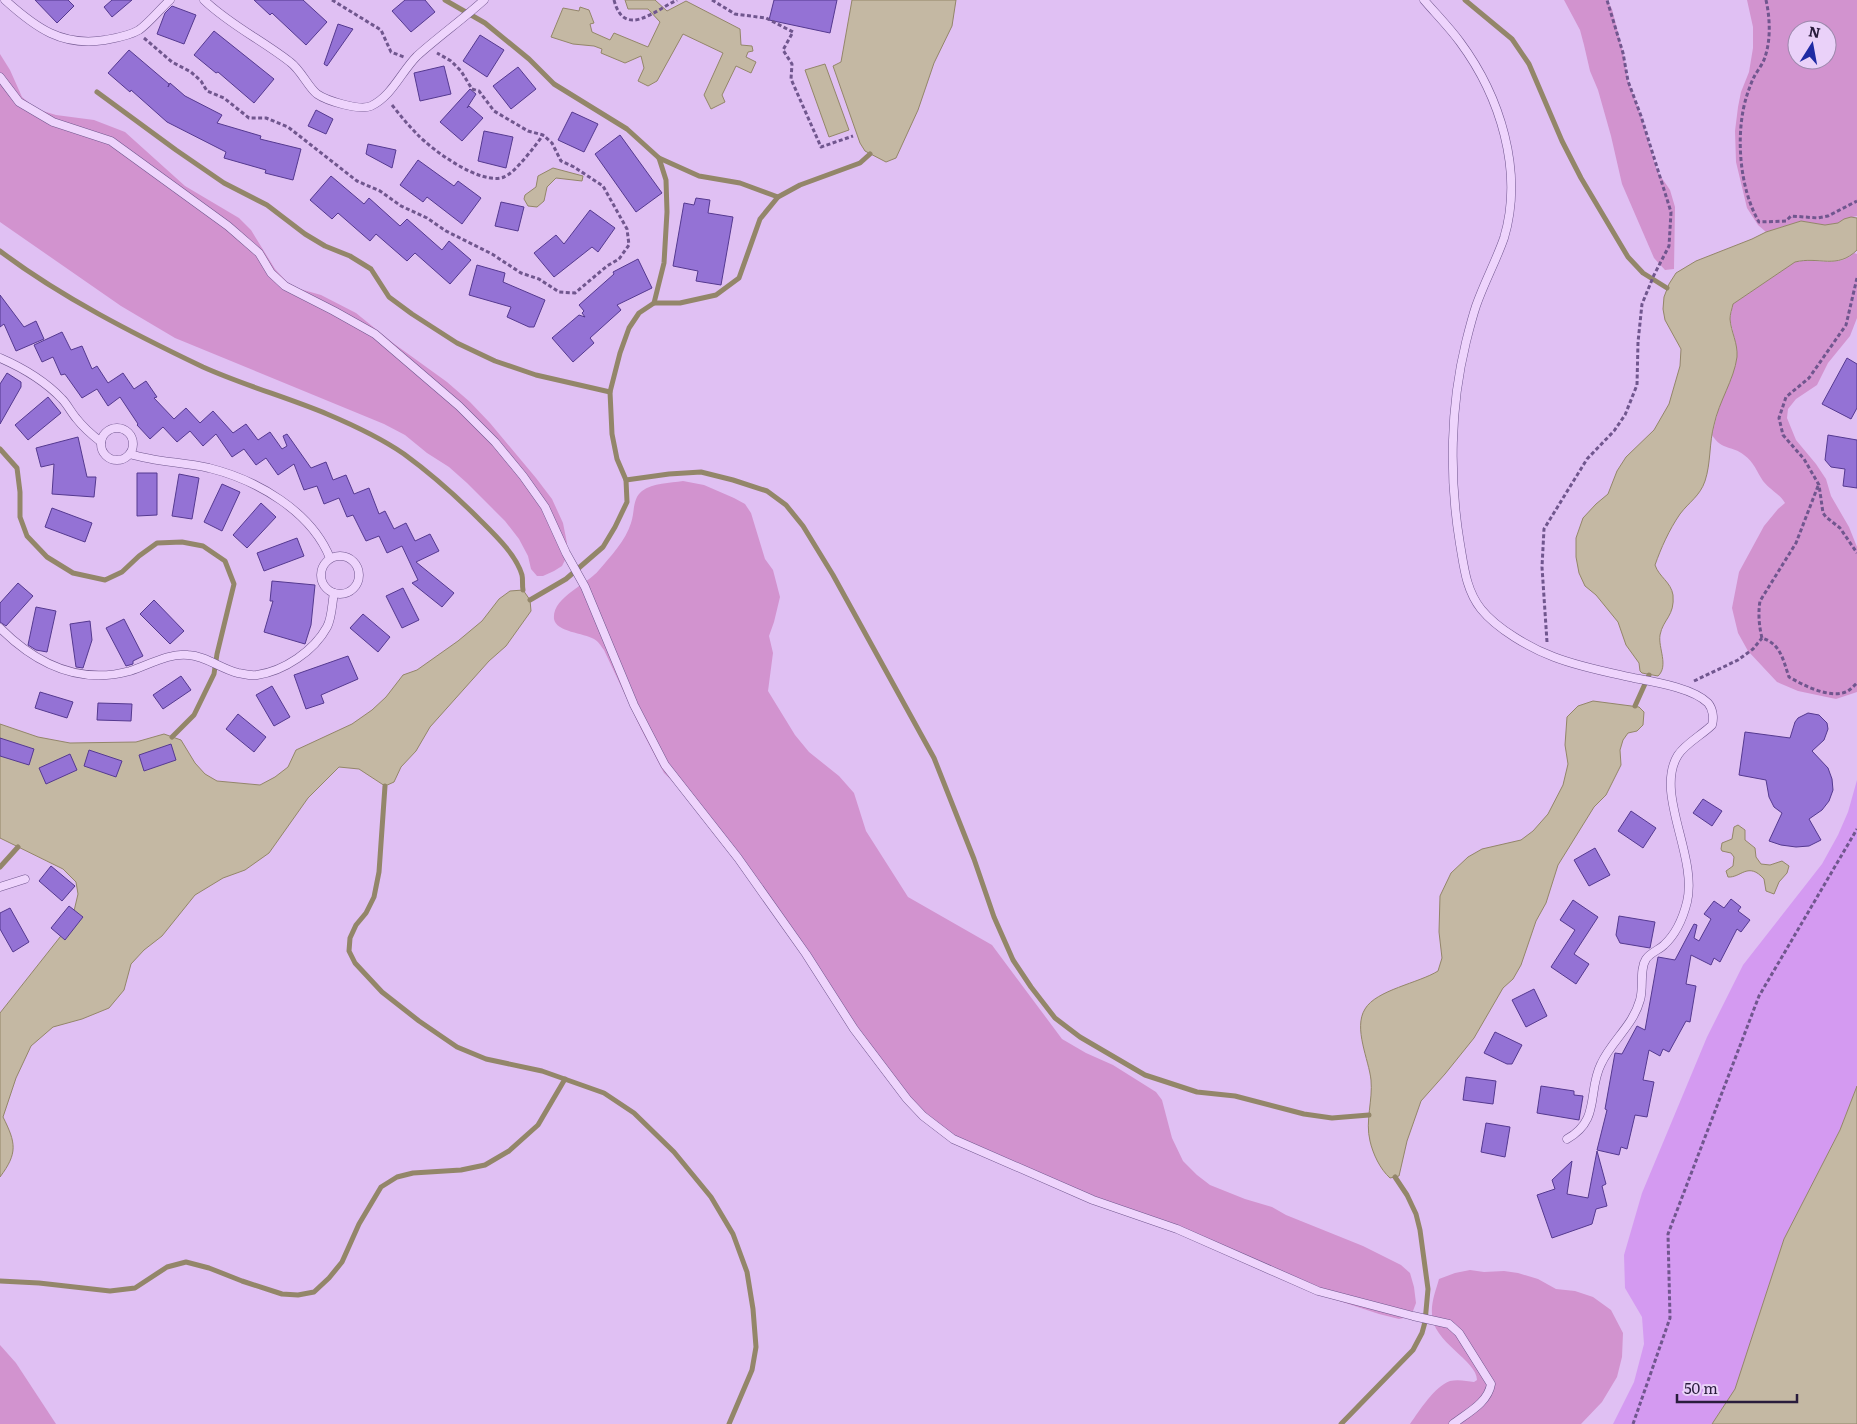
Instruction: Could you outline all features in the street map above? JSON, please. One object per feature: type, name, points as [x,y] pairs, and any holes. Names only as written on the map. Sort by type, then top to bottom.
[{"type":"lane","points":[[6,0],[27,20],[59,37],[87,43],[120,38],[138,30],[170,0]]},
{"type":"lane","points":[[204,0],[223,17],[294,65],[315,93],[329,100],[350,106],[369,107],[385,97],[417,56],[484,0]]},
{"type":"lane","points":[[1424,0],[1460,42],[1482,76],[1501,118],[1508,158],[1512,199],[1504,237],[1473,315],[1456,396],[1454,488],[1466,583],[1481,609],[1504,630],[1552,656],[1580,666],[1682,689],[1707,702],[1713,712],[1712,725],[1680,752],[1672,766],[1670,785],[1689,875],[1688,901],[1680,926],[1664,945],[1646,959],[1642,972],[1641,997],[1637,1010],[1630,1024],[1602,1062],[1598,1071],[1589,1116],[1584,1126],[1567,1139]]},
{"type":"lane","points":[[0,77],[19,102],[53,122],[111,141],[228,226],[259,254],[271,273],[284,286],[374,334],[459,406],[495,442],[545,507],[566,554],[585,587],[634,705],[665,765],[744,866],[806,954],[854,1029],[906,1099],[923,1116],[952,1139],[1093,1200],[1177,1229],[1318,1291],[1449,1324],[1459,1333],[1491,1384],[1490,1392],[1481,1403],[1453,1424]]},
{"type":"lane","points":[[0,358],[28,371],[49,385],[89,433],[101,442]]},
{"type":"lane","points":[[121,429],[126,431],[133,444],[130,454],[121,460],[111,459],[103,452],[101,442],[110,430],[121,429]]},
{"type":"lane","points":[[130,454],[208,468],[233,475],[264,491],[310,524],[324,542],[330,558]]},
{"type":"lane","points":[[336,556],[350,558],[358,568],[358,581],[352,591],[340,594],[334,593],[324,586],[320,575],[322,568],[330,558],[336,556]]},
{"type":"lane","points":[[0,628],[39,660],[69,673],[99,676],[130,671],[156,661],[188,654],[236,672],[255,676],[278,670],[301,656],[319,638],[328,625],[334,593]]},
{"type":"lane","points":[[0,887],[25,879]]},
{"type":"path","points":[[332,0],[381,30],[390,52],[404,57],[417,56]]},
{"type":"path","points":[[614,0],[620,17],[637,21],[677,0]]},
{"type":"path","points":[[712,0],[735,14],[766,18],[793,32],[783,50],[792,64],[791,79],[821,146],[853,136]]},
{"type":"path","points":[[1548,647],[1542,567],[1544,529],[1587,459],[1614,431],[1625,415],[1637,385],[1638,342],[1642,304],[1669,246],[1671,212],[1657,172],[1642,116],[1628,81],[1624,52],[1608,0]]},
{"type":"path","points":[[1766,0],[1769,28],[1765,58],[1753,79],[1741,116],[1744,174],[1752,211],[1759,222],[1786,222],[1791,216],[1818,218],[1828,216],[1857,201]]},
{"type":"path","points":[[138,30],[145,40],[172,62],[191,72],[207,91],[224,98],[249,118],[266,118],[288,128],[357,181],[380,191],[401,206],[427,218],[446,231],[492,254],[521,274],[539,279],[559,292],[575,293],[607,266],[619,259],[629,245],[627,229],[603,186],[561,161],[552,143],[543,136],[494,111],[479,91],[472,89],[461,71],[451,60],[426,49]]},
{"type":"path","points":[[385,97],[417,134],[440,153],[472,173],[491,178],[505,177],[543,136]]},
{"type":"path","points":[[1857,278],[1846,325],[1810,378],[1786,397],[1778,418],[1783,434],[1804,459],[1819,485],[1823,513],[1826,518],[1840,528],[1857,553]]},
{"type":"path","points":[[1690,681],[1698,680],[1738,660],[1753,650],[1762,638],[1758,611],[1760,601],[1796,543],[1819,485]]},
{"type":"path","points":[[1762,638],[1768,640],[1779,650],[1787,667],[1788,677],[1813,689],[1829,693],[1847,692],[1857,683]]},
{"type":"path","points":[[1633,1424],[1670,1318],[1668,1234],[1759,996],[1857,828]]},
{"type":"shaded area","points":[[625,0],[655,0],[667,11],[686,1],[740,29],[741,45],[752,46],[753,51],[748,52],[746,57],[756,62],[751,73],[736,66],[722,95],[725,102],[711,109],[704,95],[723,53],[683,34],[657,81],[648,86],[638,81],[644,68],[641,56],[625,63],[601,53],[602,49],[594,46],[573,44],[551,37],[563,8],[579,11],[580,7],[589,10],[594,23],[590,24],[592,32],[610,40],[614,33],[648,47],[660,22],[648,9],[628,9]]},
{"type":"shaded area","points":[[852,0],[956,0],[952,26],[934,63],[918,110],[896,158],[886,162],[865,151],[860,143],[833,66],[841,62]]},
{"type":"shaded area","points":[[1564,0],[1607,0],[1612,9],[1628,81],[1641,116],[1657,171],[1670,190],[1675,207],[1674,269],[1665,270],[1654,258],[1622,184],[1611,136],[1598,90],[1590,71],[1580,30]]},
{"type":"shaded area","points":[[1747,0],[1857,0],[1857,216],[1844,219],[1838,223],[1825,225],[1801,221],[1766,232],[1758,225],[1747,208],[1736,162],[1735,131],[1741,92],[1749,72],[1753,48],[1753,27]]},
{"type":"shaded area","points":[[0,54],[10,70],[22,97],[36,109],[56,115],[94,120],[125,132],[185,186],[239,218],[251,230],[275,269],[287,282],[300,289],[321,295],[356,313],[393,343],[447,382],[470,402],[490,423],[552,499],[563,523],[567,543],[565,560],[562,566],[543,576],[537,576],[531,569],[528,556],[519,539],[505,521],[449,467],[427,453],[405,435],[384,424],[175,338],[121,306],[0,222]]},
{"type":"shaded area","points":[[825,64],[849,130],[829,137],[805,70]]},
{"type":"shaded area","points":[[553,168],[583,176],[582,181],[556,178],[547,187],[544,201],[537,207],[528,206],[524,199],[525,195],[536,187],[538,176]]},
{"type":"shaded area","points":[[1851,217],[1857,218],[1857,250],[1850,256],[1835,261],[1795,262],[1733,304],[1730,319],[1737,357],[1733,374],[1719,407],[1714,425],[1705,481],[1700,491],[1672,526],[1655,565],[1672,590],[1673,595],[1671,613],[1660,635],[1663,667],[1658,676],[1642,673],[1639,663],[1626,645],[1618,622],[1596,595],[1585,586],[1579,573],[1576,557],[1576,538],[1583,518],[1608,494],[1617,471],[1626,457],[1654,430],[1669,404],[1680,366],[1681,349],[1665,320],[1663,309],[1664,297],[1669,284],[1676,273],[1696,261],[1766,232],[1801,221],[1825,225],[1838,223]]},
{"type":"shaded area","points":[[1854,253],[1857,254],[1857,318],[1850,336],[1828,363],[1817,385],[1796,399],[1788,409],[1787,418],[1796,440],[1826,479],[1831,496],[1849,527],[1857,547],[1857,692],[1836,699],[1798,691],[1777,682],[1748,651],[1738,633],[1732,608],[1739,572],[1764,526],[1785,503],[1763,481],[1747,458],[1740,452],[1723,446],[1712,435],[1719,407],[1731,380],[1736,361],[1737,349],[1730,319],[1733,304],[1795,262],[1834,262],[1848,258]]},
{"type":"shaded area","points":[[683,481],[704,485],[734,498],[745,504],[751,513],[765,559],[773,570],[780,597],[769,636],[773,653],[768,691],[795,735],[809,752],[839,776],[854,793],[866,831],[908,897],[992,945],[1062,1039],[1086,1053],[1113,1065],[1156,1092],[1162,1100],[1172,1138],[1183,1161],[1210,1185],[1272,1207],[1286,1215],[1363,1246],[1401,1265],[1410,1273],[1414,1287],[1416,1303],[1408,1317],[1399,1319],[1379,1314],[1312,1292],[929,1124],[687,795],[664,773],[601,645],[589,637],[560,627],[554,619],[558,604],[594,576],[622,542],[629,529],[635,502],[639,494],[651,486]]},
{"type":"shaded area","points":[[523,590],[530,600],[531,611],[506,646],[489,661],[430,727],[416,751],[401,767],[394,782],[385,786],[359,769],[339,767],[308,798],[269,853],[245,870],[223,878],[195,895],[162,936],[144,950],[131,964],[124,990],[109,1008],[82,1019],[53,1027],[31,1046],[16,1078],[3,1117],[11,1134],[13,1148],[10,1161],[0,1177],[0,1013],[64,932],[74,911],[78,894],[76,882],[63,869],[0,838],[0,724],[38,737],[70,743],[136,742],[164,734],[181,740],[195,763],[205,774],[217,781],[260,785],[288,767],[296,750],[352,724],[372,710],[386,697],[403,675],[417,670],[458,641],[482,621],[499,599],[510,591]]},
{"type":"shaded area","points":[[1593,701],[1639,707],[1644,712],[1643,725],[1637,731],[1628,733],[1623,740],[1620,750],[1621,765],[1606,795],[1594,807],[1558,865],[1546,903],[1536,921],[1521,965],[1513,979],[1503,988],[1474,1038],[1421,1101],[1407,1141],[1399,1176],[1390,1178],[1377,1161],[1371,1146],[1369,1133],[1371,1080],[1361,1035],[1362,1017],[1365,1009],[1378,997],[1438,971],[1442,958],[1439,932],[1440,896],[1451,873],[1468,857],[1482,849],[1521,840],[1533,831],[1548,814],[1563,785],[1568,764],[1565,745],[1567,717],[1578,706]]},
{"type":"shaded area","points":[[1738,825],[1745,830],[1745,840],[1755,848],[1756,857],[1761,864],[1770,865],[1782,861],[1789,866],[1787,873],[1779,882],[1774,894],[1766,891],[1764,879],[1753,871],[1728,877],[1726,871],[1733,866],[1734,857],[1731,853],[1722,851],[1722,843],[1732,839],[1734,827]]},
{"type":"shaded area","points":[[1857,1086],[1857,1424],[1712,1424],[1735,1389],[1784,1239],[1840,1130]]},
{"type":"shaded area","points":[[1470,1270],[1518,1273],[1538,1279],[1556,1289],[1575,1291],[1593,1297],[1611,1310],[1623,1333],[1622,1357],[1617,1377],[1602,1402],[1581,1424],[1410,1424],[1438,1388],[1444,1384],[1453,1380],[1474,1382],[1477,1380],[1470,1365],[1439,1333],[1434,1324],[1432,1314],[1433,1301],[1439,1279]]},
{"type":"shaded area","points":[[0,1345],[16,1363],[56,1424],[0,1424]]},
{"type":"sand","points":[[1857,780],[1857,1086],[1840,1130],[1784,1239],[1735,1390],[1712,1424],[1613,1424],[1634,1382],[1644,1344],[1642,1317],[1625,1288],[1624,1255],[1642,1193],[1707,1037],[1743,965],[1822,864],[1848,812]]},
{"type":"building","points":[[35,0],[68,0],[74,6],[57,23]]},
{"type":"building","points":[[112,0],[132,0],[112,17],[104,7]]},
{"type":"building","points":[[254,0],[303,0],[327,22],[306,45],[272,13],[270,15]]},
{"type":"building","points":[[405,0],[425,0],[435,12],[411,32],[392,11]]},
{"type":"building","points":[[774,0],[837,0],[830,33],[769,20]]},
{"type":"building","points":[[172,6],[196,15],[184,44],[157,34],[165,13]]},
{"type":"building","points":[[338,24],[353,29],[327,66],[324,64]]},
{"type":"building","points":[[214,31],[274,79],[254,103],[218,72],[216,73],[194,55]]},
{"type":"building","points":[[480,35],[504,50],[487,77],[463,61]]},
{"type":"building","points":[[129,50],[169,84],[168,87],[170,83],[185,96],[222,115],[217,123],[261,136],[260,139],[301,149],[293,180],[265,173],[266,170],[224,158],[226,152],[167,122],[131,90],[130,92],[108,73]]},
{"type":"building","points":[[444,66],[451,94],[420,101],[414,73]]},
{"type":"building","points":[[518,67],[536,89],[511,109],[493,86]]},
{"type":"building","points":[[470,89],[476,94],[467,108],[469,106],[483,118],[462,141],[440,122]]},
{"type":"building","points":[[316,110],[333,119],[326,134],[308,126]]},
{"type":"building","points":[[572,112],[598,124],[584,152],[558,140]]},
{"type":"building","points":[[484,131],[513,137],[506,168],[478,161]]},
{"type":"building","points":[[620,135],[662,193],[636,212],[595,154]]},
{"type":"building","points":[[368,144],[396,150],[392,168],[366,154]]},
{"type":"building","points":[[418,160],[454,186],[458,181],[481,198],[462,224],[427,197],[423,202],[400,185]]},
{"type":"building","points":[[331,176],[364,204],[369,198],[400,226],[407,219],[442,250],[449,241],[471,260],[450,284],[415,253],[407,261],[376,234],[370,241],[338,213],[332,219],[310,200]]},
{"type":"building","points":[[696,198],[710,200],[708,213],[733,217],[721,285],[696,281],[698,271],[673,266],[684,203],[694,205]]},
{"type":"building","points":[[501,202],[524,207],[518,231],[495,226]]},
{"type":"building","points":[[590,210],[615,228],[598,252],[592,247],[554,277],[534,253],[556,235],[564,244]]},
{"type":"building","points":[[638,259],[652,288],[617,305],[621,310],[590,338],[594,343],[573,362],[552,338],[579,315],[585,317],[582,313],[584,311],[579,305],[614,274],[613,272]]},
{"type":"building","points":[[477,265],[505,273],[503,282],[545,300],[534,327],[529,327],[507,317],[511,307],[469,295]]},
{"type":"building","points":[[0,295],[24,327],[36,321],[44,339],[16,351],[4,324],[0,327]]},
{"type":"building","points":[[62,332],[71,350],[82,346],[92,369],[97,366],[108,383],[123,373],[134,389],[146,381],[157,397],[154,398],[174,419],[186,408],[200,423],[213,411],[233,433],[246,424],[258,440],[270,432],[282,449],[287,446],[283,436],[287,434],[311,468],[326,462],[333,480],[346,475],[354,494],[369,488],[379,514],[385,511],[394,529],[406,523],[415,541],[430,534],[439,551],[416,562],[454,593],[442,607],[412,583],[418,580],[402,546],[387,553],[379,536],[366,541],[353,515],[347,517],[339,498],[324,504],[317,486],[304,490],[294,464],[278,475],[266,458],[256,465],[244,449],[232,457],[216,434],[203,446],[190,431],[177,442],[163,427],[150,439],[137,425],[120,397],[108,406],[97,389],[82,398],[65,374],[61,375],[53,357],[42,362],[34,345]]},
{"type":"building","points":[[1847,358],[1857,364],[1857,408],[1851,419],[1822,404]]},
{"type":"building","points":[[7,373],[21,382],[21,387],[0,424],[0,384]]},
{"type":"building","points":[[48,397],[61,413],[28,440],[15,425]]},
{"type":"building","points":[[1828,435],[1857,440],[1857,488],[1843,486],[1845,469],[1831,467],[1825,460]]},
{"type":"building","points":[[78,437],[87,477],[96,477],[94,497],[52,494],[54,464],[41,467],[36,448]]},
{"type":"building","points":[[137,473],[157,473],[157,515],[137,516]]},
{"type":"building","points":[[179,474],[199,478],[192,519],[172,516]]},
{"type":"building","points":[[222,484],[240,492],[222,531],[204,522]]},
{"type":"building","points":[[261,503],[276,517],[247,548],[233,535]]},
{"type":"building","points":[[52,508],[92,523],[85,542],[45,527]]},
{"type":"building","points":[[297,538],[304,556],[264,571],[257,553]]},
{"type":"building","points":[[272,581],[315,585],[311,625],[305,644],[264,632],[273,601],[270,601]]},
{"type":"building","points":[[18,583],[33,596],[6,626],[0,622],[0,603]]},
{"type":"building","points":[[403,588],[419,620],[402,628],[386,596]]},
{"type":"building","points":[[154,600],[184,631],[170,644],[140,614]]},
{"type":"building","points":[[36,607],[56,611],[47,652],[36,650],[28,645]]},
{"type":"building","points":[[363,614],[390,637],[378,652],[350,628]]},
{"type":"building","points":[[124,619],[143,656],[133,661],[133,664],[126,666],[106,628]]},
{"type":"building","points":[[90,621],[92,640],[83,668],[76,667],[70,624]]},
{"type":"building","points":[[348,656],[358,679],[321,695],[324,703],[306,709],[294,675]]},
{"type":"building","points":[[181,676],[191,690],[163,709],[153,695]]},
{"type":"building","points":[[272,686],[290,717],[274,726],[256,695]]},
{"type":"building","points":[[40,692],[73,702],[67,718],[35,708]]},
{"type":"building","points":[[98,703],[132,704],[131,721],[97,720]]},
{"type":"building","points":[[1808,713],[1819,715],[1827,723],[1828,729],[1824,740],[1812,751],[1828,768],[1833,790],[1829,801],[1822,810],[1809,819],[1821,840],[1809,846],[1781,845],[1769,841],[1782,813],[1774,807],[1769,797],[1766,780],[1739,775],[1745,732],[1790,738],[1795,722],[1798,718]]},
{"type":"building","points":[[238,714],[266,737],[254,752],[226,729]]},
{"type":"building","points":[[0,738],[34,749],[29,765],[0,756]]},
{"type":"building","points":[[171,744],[176,760],[144,771],[139,755]]},
{"type":"building","points":[[89,750],[122,761],[116,777],[84,766]]},
{"type":"building","points":[[70,754],[77,770],[46,784],[39,768]]},
{"type":"building","points":[[1703,799],[1722,811],[1712,826],[1693,813]]},
{"type":"building","points":[[1631,811],[1656,828],[1643,848],[1618,831]]},
{"type":"building","points":[[1595,848],[1610,875],[1589,886],[1574,860]]},
{"type":"building","points":[[51,866],[75,886],[62,901],[39,881]]},
{"type":"building","points":[[1731,899],[1741,907],[1738,911],[1750,920],[1741,932],[1737,929],[1720,962],[1714,958],[1711,965],[1691,955],[1686,984],[1696,986],[1690,1022],[1686,1021],[1669,1052],[1663,1049],[1660,1056],[1649,1050],[1643,1080],[1654,1082],[1647,1117],[1635,1115],[1627,1149],[1621,1147],[1619,1155],[1597,1150],[1607,1110],[1605,1109],[1615,1053],[1622,1054],[1637,1026],[1645,1030],[1658,957],[1675,960],[1694,924],[1697,925],[1694,938],[1699,941],[1711,919],[1704,914],[1714,901],[1724,908]]},
{"type":"building","points":[[1573,900],[1598,917],[1574,954],[1589,964],[1576,984],[1551,967],[1575,930],[1560,920]]},
{"type":"building","points":[[69,906],[83,917],[65,940],[51,928]]},
{"type":"building","points":[[10,908],[29,942],[13,952],[0,929],[0,913]]},
{"type":"building","points":[[1619,916],[1655,922],[1650,948],[1620,943],[1616,935]]},
{"type":"building","points":[[1534,989],[1547,1016],[1526,1027],[1512,1000]]},
{"type":"building","points":[[1495,1032],[1522,1045],[1512,1064],[1507,1064],[1484,1053]]},
{"type":"building","points":[[1466,1077],[1496,1081],[1493,1104],[1463,1100]]},
{"type":"building","points":[[1541,1086],[1574,1091],[1574,1095],[1583,1096],[1579,1120],[1537,1113]]},
{"type":"building","points":[[1486,1123],[1510,1127],[1505,1157],[1481,1152]]},
{"type":"building","points":[[1597,1151],[1606,1184],[1602,1186],[1607,1206],[1596,1209],[1592,1224],[1552,1238],[1537,1195],[1555,1189],[1552,1180],[1572,1161],[1567,1194],[1588,1198]]},
{"type":"waterway","points":[[445,0],[485,23],[529,59],[554,84],[627,129],[659,158],[666,180],[667,212],[664,263],[654,303]]},
{"type":"waterway","points":[[1465,0],[1512,39],[1529,64],[1562,141],[1581,178],[1628,257],[1643,273],[1667,288]]},
{"type":"waterway","points":[[97,92],[224,183],[267,205],[305,234],[325,246],[350,256],[371,269],[389,297],[457,343],[495,361],[536,375],[610,392]]},
{"type":"waterway","points":[[530,600],[566,579],[603,547],[627,502],[626,480],[617,459],[612,434],[610,392],[620,353],[629,328],[639,313],[654,303],[680,303],[716,295],[739,278],[760,219],[778,197],[800,185],[860,163],[870,154]]},
{"type":"waterway","points":[[659,158],[699,176],[740,183],[778,197]]},
{"type":"waterway","points":[[0,251],[23,268],[98,314],[203,367],[337,418],[395,448],[443,485],[497,537],[515,559],[519,567],[523,590]]},
{"type":"waterway","points":[[0,449],[17,468],[20,492],[20,517],[27,536],[47,557],[73,573],[105,580],[122,572],[157,543],[182,542],[203,546],[225,561],[234,584],[214,674],[194,715],[172,737]]},
{"type":"waterway","points":[[626,480],[701,472],[733,480],[767,491],[786,505],[803,526],[833,575],[934,758],[974,859],[994,917],[1013,960],[1055,1018],[1080,1037],[1145,1075],[1197,1092],[1235,1096],[1304,1114],[1332,1118],[1369,1115]]},
{"type":"waterway","points":[[1635,706],[1649,675]]},
{"type":"waterway","points":[[385,786],[379,872],[374,897],[350,938],[349,951],[355,963],[382,992],[419,1021],[457,1047],[486,1059],[542,1071],[604,1093],[634,1113],[674,1152],[711,1197],[733,1234],[747,1272],[753,1309],[756,1347],[752,1370],[729,1424]]},
{"type":"waterway","points":[[0,867],[18,847]]},
{"type":"waterway","points":[[0,1281],[39,1283],[110,1291],[135,1288],[167,1267],[186,1262],[209,1268],[282,1294],[298,1295],[314,1292],[342,1262],[359,1224],[381,1187],[397,1177],[413,1173],[461,1170],[485,1165],[509,1151],[538,1125],[565,1079]]},
{"type":"waterway","points":[[1341,1424],[1413,1350],[1422,1333],[1425,1322],[1428,1289],[1420,1230],[1416,1214],[1407,1195],[1395,1177]]}]
